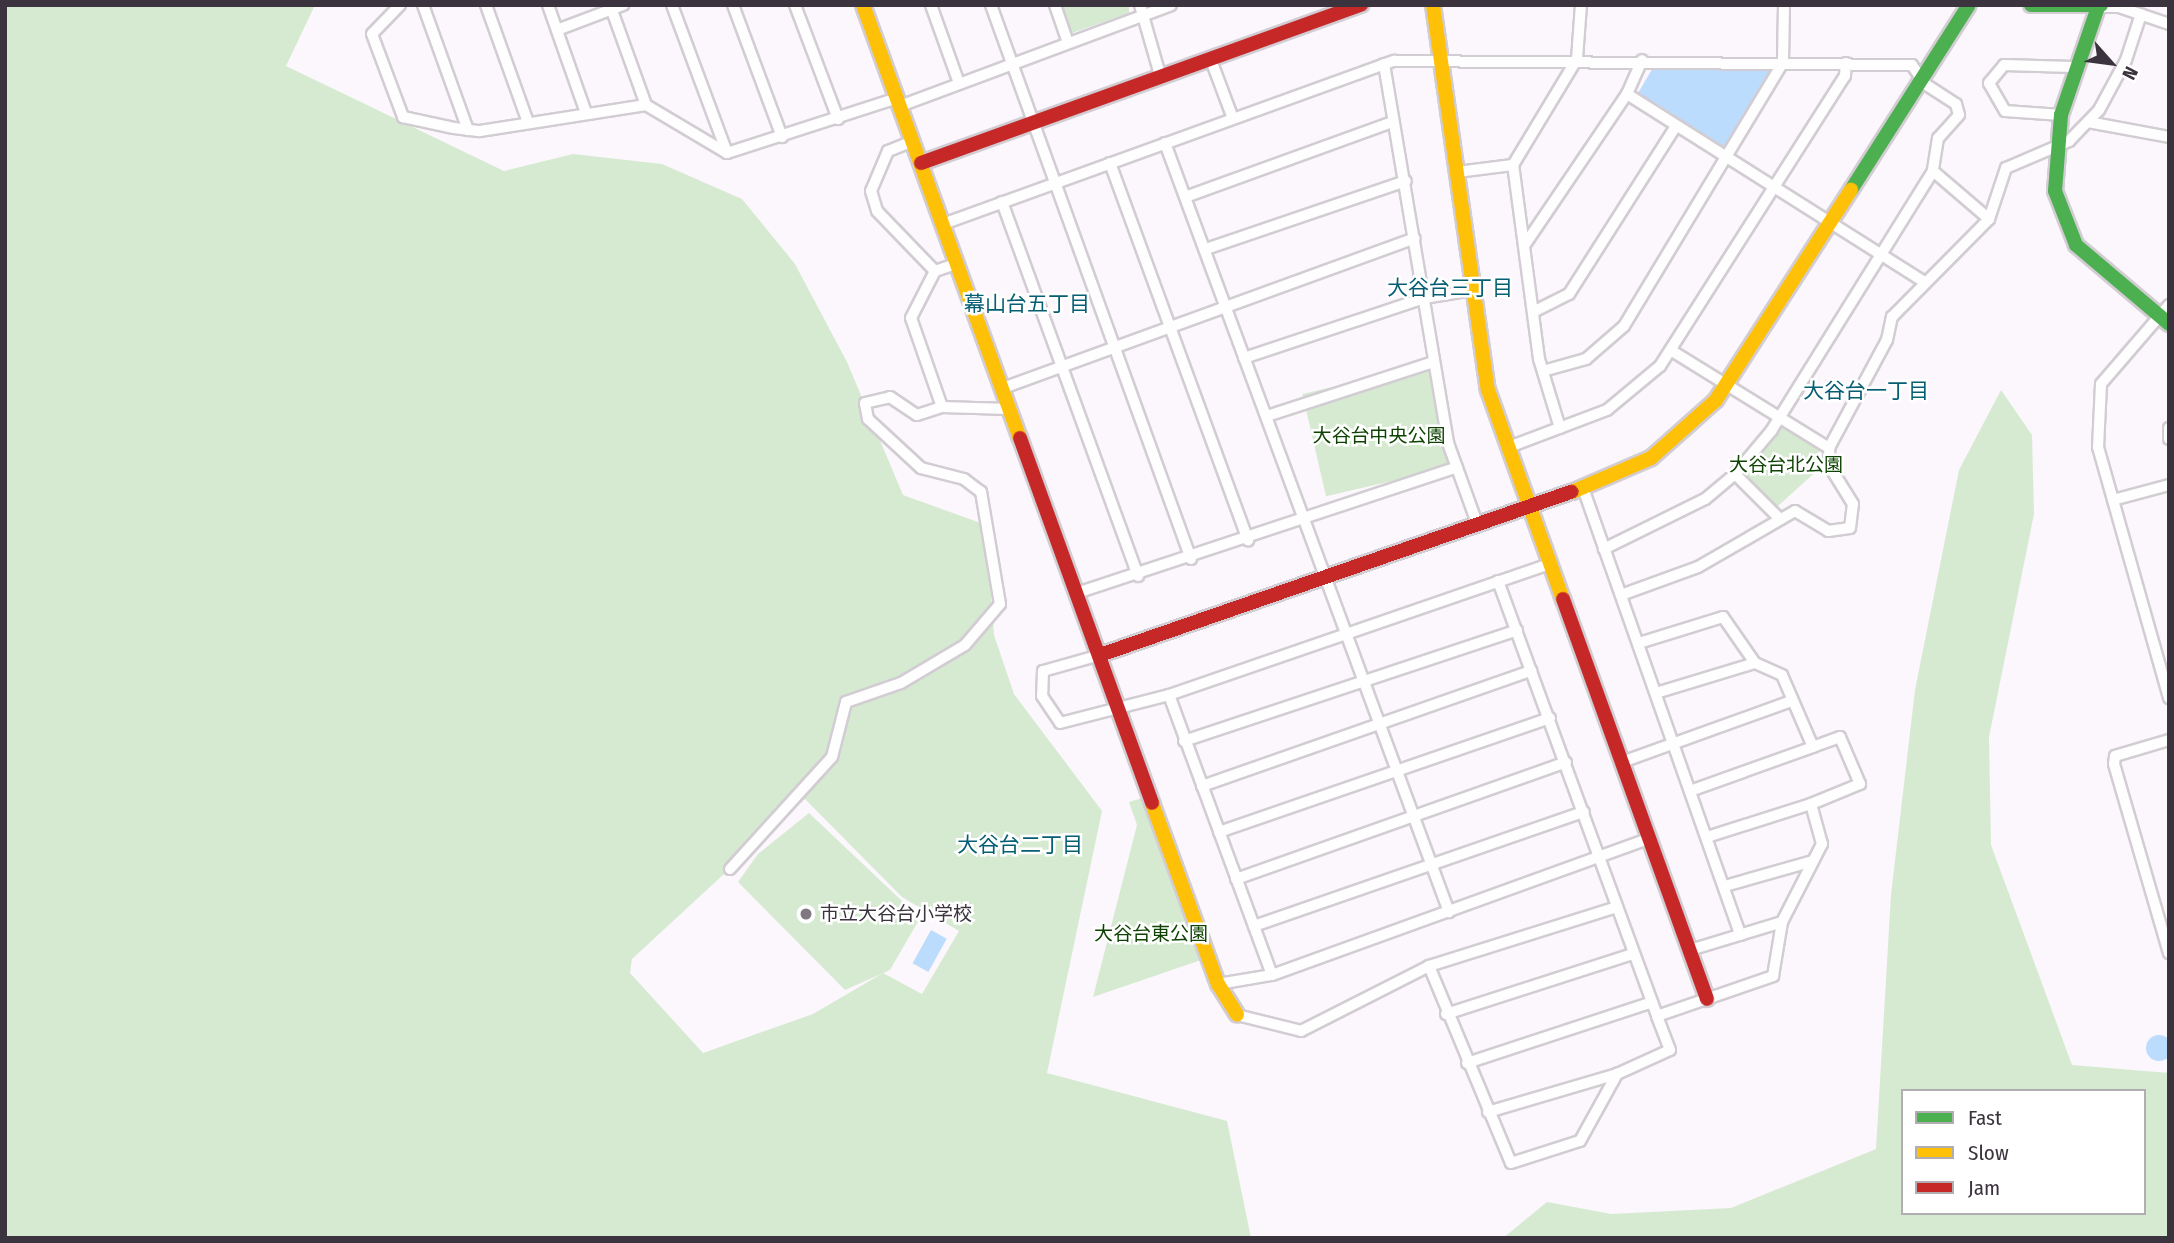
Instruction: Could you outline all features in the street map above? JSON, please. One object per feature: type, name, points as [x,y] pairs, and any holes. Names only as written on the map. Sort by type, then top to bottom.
[{"type":"street","points":[[400,5],[372,34],[402,117],[468,130],[646,105],[727,153],[959,83],[1171,5]]},
{"type":"street","points":[[423,5],[468,130]]},
{"type":"street","points":[[486,5],[528,122]]},
{"type":"street","points":[[548,5],[586,113]]},
{"type":"street","points":[[557,30],[610,7],[623,5]]},
{"type":"street","points":[[672,5],[727,153]]},
{"type":"street","points":[[733,5],[782,137]]},
{"type":"street","points":[[795,5],[838,119]]},
{"type":"street","points":[[863,5],[1100,655],[1116,709],[1218,984],[1237,1015],[1301,1031],[1429,966],[1617,907]]},
{"type":"street","points":[[931,5],[959,83]]},
{"type":"street","points":[[991,5],[1116,345],[1191,559]]},
{"type":"street","points":[[1055,5],[1068,42]]},
{"type":"street","points":[[1140,5],[1140,18],[1161,78]]},
{"type":"street","points":[[921,163],[1361,5]]},
{"type":"street","points":[[1433,5],[1488,390],[1622,762],[1647,839],[1707,999]]},
{"type":"street","points":[[1560,428],[1543,371],[1513,165],[1577,59],[1581,5]]},
{"type":"street","points":[[1543,371],[1607,345],[1783,62],[1784,5]]},
{"type":"street","points":[[1549,564],[1349,636],[1169,695],[1116,709],[1060,723],[1042,696],[1043,671],[1100,655],[1327,579],[1477,523],[1583,488],[1651,458],[1690,428],[1726,384],[1920,75],[1969,5]]},
{"type":"street","points":[[2031,5],[2100,6],[2141,13],[2169,24]]},
{"type":"street","points":[[2100,6],[2073,67],[2061,115],[2054,149],[2055,191],[2076,245],[2166,315],[2101,384],[2098,447],[2168,691]]},
{"type":"street","points":[[610,7],[646,105]]},
{"type":"street","points":[[1621,595],[1698,567],[1780,519],[1802,512],[1828,531],[1850,528],[1853,504],[1830,467],[1829,448],[1887,340],[1892,317],[1923,281],[1989,219],[2006,168],[2054,149],[2088,122],[2126,60],[2141,13]]},
{"type":"street","points":[[943,224],[1384,64],[1441,59],[1577,59],[1912,65],[1920,75],[1956,104],[1959,115],[1938,138],[1933,171],[1779,417],[1735,474],[1681,515],[1604,549]]},
{"type":"street","points":[[1526,243],[1627,94],[1642,60]]},
{"type":"street","points":[[1211,61],[1232,117]]},
{"type":"street","points":[[1384,64],[1392,122],[1406,181],[1433,362],[1457,467],[1477,523]]},
{"type":"street","points":[[1509,447],[1560,428],[1630,395],[1672,351],[1845,76],[1846,64]]},
{"type":"street","points":[[2061,115],[2005,111],[1989,83],[2004,65],[2073,67]]},
{"type":"street","points":[[1627,94],[1923,281]]},
{"type":"street","points":[[1188,195],[1392,122]]},
{"type":"street","points":[[2088,122],[2169,137]]},
{"type":"street","points":[[1533,312],[1569,294],[1676,126]]},
{"type":"street","points":[[913,141],[888,151],[871,191],[877,211],[935,271]]},
{"type":"street","points":[[1165,143],[1188,195],[1244,358],[1449,912]]},
{"type":"street","points":[[1110,163],[1167,326],[1248,541]]},
{"type":"street","points":[[1457,172],[1513,165]]},
{"type":"street","points":[[1933,171],[1989,219]]},
{"type":"street","points":[[1206,249],[1406,181]]},
{"type":"street","points":[[1002,202],[1138,576]]},
{"type":"street","points":[[1003,387],[1226,304],[1415,238]]},
{"type":"street","points":[[942,407],[911,317],[935,271],[958,263]]},
{"type":"street","points":[[1244,358],[1424,298],[1474,290]]},
{"type":"street","points":[[1672,351],[1829,448]]},
{"type":"street","points":[[1267,415],[1433,362]]},
{"type":"street","points":[[730,869],[832,757],[846,702],[901,683],[965,645],[999,609],[981,492],[964,479],[921,468],[864,409],[868,398],[883,396],[918,415],[942,407],[1009,409]]},
{"type":"street","points":[[2169,428],[2169,439]]},
{"type":"street","points":[[1077,593],[1306,522],[1457,467]]},
{"type":"street","points":[[1735,474],[1780,519]]},
{"type":"street","points":[[2113,500],[2169,485]]},
{"type":"street","points":[[1583,488],[1740,935]]},
{"type":"street","points":[[1488,1112],[1617,1074],[1670,1050],[1650,1003],[1597,857],[1584,811],[1498,581]]},
{"type":"street","points":[[1639,643],[1723,617],[1755,663],[1782,675],[1813,747]]},
{"type":"street","points":[[1184,741],[1517,630]]},
{"type":"street","points":[[1656,693],[1755,663]]},
{"type":"street","points":[[1202,786],[1382,726],[1531,671]]},
{"type":"street","points":[[1169,695],[1272,975]]},
{"type":"street","points":[[1622,762],[1791,701]]},
{"type":"street","points":[[1219,832],[1399,773],[1550,718]]},
{"type":"street","points":[[1689,791],[1840,737],[1860,784],[1811,804],[1707,837]]},
{"type":"street","points":[[2169,740],[2115,756],[2114,764],[2169,953]]},
{"type":"street","points":[[1236,879],[1416,820],[1566,762]]},
{"type":"street","points":[[1657,1016],[1773,976],[1782,922],[1822,844],[1811,804]]},
{"type":"street","points":[[1254,926],[1433,868],[1584,811]]},
{"type":"street","points":[[1218,984],[1272,975],[1647,839]]},
{"type":"street","points":[[1725,886],[1813,862]]},
{"type":"street","points":[[1690,950],[1782,922]]},
{"type":"street","points":[[1446,1014],[1633,954]]},
{"type":"street","points":[[1429,966],[1446,1014],[1511,1163],[1580,1141],[1617,1074]]},
{"type":"street","points":[[1467,1063],[1650,1003]]},
{"type":"green space","points":[[5,5],[315,5],[286,66],[504,171],[573,154],[662,164],[742,199],[795,264],[847,362],[903,495],[986,525],[994,635],[1014,694],[1102,811],[1047,1073],[1227,1121],[1251,1238],[5,1238]],"holes":[[[805,799],[902,897],[959,931],[922,994],[883,973],[813,1014],[703,1053],[630,973],[632,959]]]},
{"type":"green space","points":[[1062,5],[1129,5],[1129,13],[1072,33]]},
{"type":"green space","name":"大谷台中央公園","points":[[1432,364],[1456,466],[1326,496],[1302,394]]},
{"type":"green space","points":[[2001,390],[2032,435],[2034,514],[1989,737],[1991,845],[2072,1065],[2169,1073],[2169,1238],[1503,1238],[1547,1202],[1611,1214],[1731,1208],[1876,1149],[1891,895],[1915,690],[1959,470]]},
{"type":"green space","name":"大谷台北公園","points":[[1784,426],[1819,450],[1820,468],[1777,507],[1744,474]]},
{"type":"green space","name":"大谷台東公園","points":[[1142,798],[1204,959],[1093,997],[1137,825],[1129,802]]},
{"type":"green space","points":[[809,813],[920,918],[890,970],[845,990],[738,882],[758,854]]},
{"type":"water","points":[[1778,65],[1724,152],[1638,93],[1654,66]]},
{"type":"water","points":[[931,930],[947,939],[928,972],[913,963]]},
{"type":"water","points":[[2159,1035],[2168,1039],[2172,1048],[2168,1057],[2159,1061],[2150,1057],[2146,1048],[2150,1039]]},
{"type":"traffic: fast","points":[[1851,190],[1969,5]]},
{"type":"traffic: fast","points":[[2031,5],[2101,5]]},
{"type":"traffic: fast","points":[[2098,7],[2061,115],[2055,191],[2076,245],[2169,324]]},
{"type":"traffic: slow","points":[[863,5],[1020,438]]},
{"type":"traffic: slow","points":[[1433,5],[1488,390],[1563,599]]},
{"type":"traffic: slow","points":[[1572,492],[1651,458],[1716,400],[1851,190]]},
{"type":"traffic: slow","points":[[1152,803],[1218,984],[1237,1015]]},
{"type":"traffic: jam","points":[[921,163],[1361,5]]},
{"type":"traffic: jam","points":[[1020,438],[1152,803]]},
{"type":"traffic: jam","points":[[1100,655],[1572,492]]},
{"type":"traffic: jam","points":[[1563,599],[1707,999]]},
{"type":"place","name":"市立大谷台小学校","points":[[806,914]]},
{"type":"district","name":"大谷台三丁目","points":[[1450,288]]},
{"type":"district","name":"幕山台五丁目","points":[[1027,304]]},
{"type":"district","name":"大谷台一丁目","points":[[1866,391]]},
{"type":"district","name":"大谷台二丁目","points":[[1020,845]]}]
